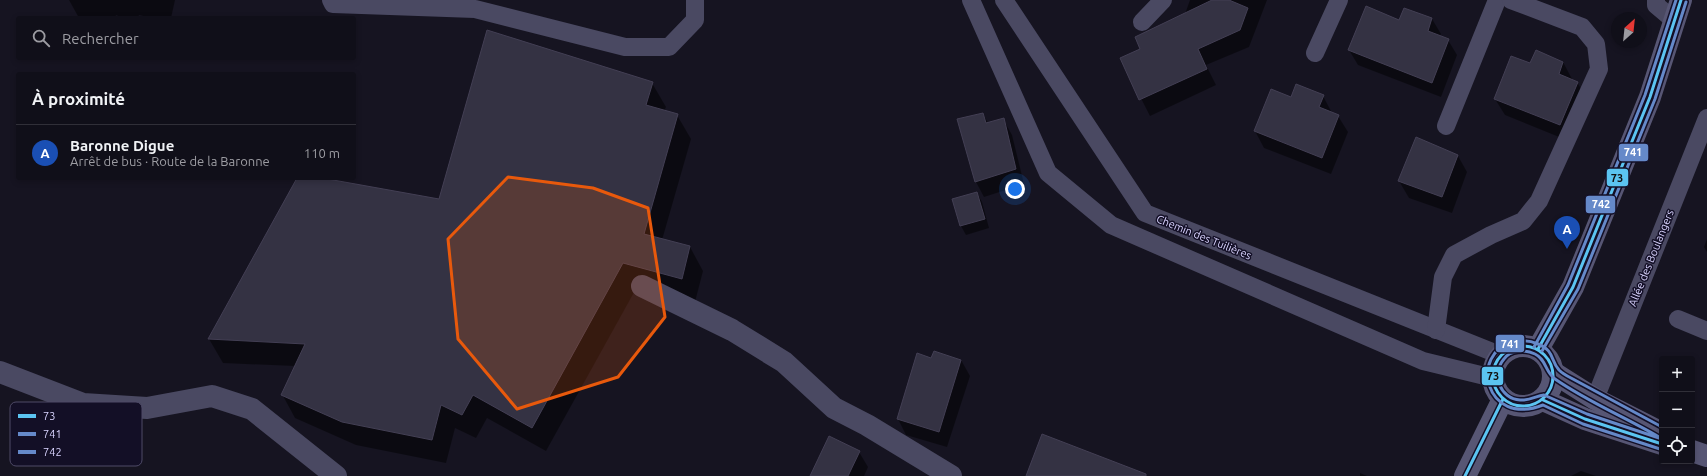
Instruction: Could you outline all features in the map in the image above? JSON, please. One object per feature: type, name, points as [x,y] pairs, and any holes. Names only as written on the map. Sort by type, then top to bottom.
[{"type":"main road","points":[[1538,349],[1573,287],[1650,96],[1681,0]]},
{"type":"main road","points":[[1518,346],[1528,346],[1538,349],[1549,359],[1554,373],[1552,388],[1542,400],[1533,406],[1522,407],[1503,399],[1498,393],[1493,378],[1494,366],[1500,356],[1508,349],[1518,346]]},
{"type":"main road","points":[[1554,373],[1595,399],[1659,431]]},
{"type":"main road","points":[[1464,476],[1503,399]]},
{"type":"main road","points":[[1542,400],[1585,419],[1659,443]]},
{"type":"main road","points":[[1695,452],[1707,456]]},
{"type":"street","points":[[642,286],[732,330],[784,362],[834,408],[868,425],[952,476]]},
{"type":"street","points":[[0,372],[78,402]]},
{"type":"street","points":[[142,408],[212,396],[252,409],[336,476]]},
{"type":"lane","points":[[331,0],[333,4],[475,10],[625,47],[669,47],[695,20],[695,0]]},
{"type":"lane","points":[[971,0],[1048,173],[1111,224],[1423,360],[1493,378]]},
{"type":"lane","name":"Chemin des Tuilières","points":[[1004,0],[1146,214],[1500,356]]},
{"type":"lane","points":[[1142,22],[1163,0]]},
{"type":"lane","points":[[1315,53],[1339,0]]},
{"type":"lane","points":[[1446,126],[1497,0]]},
{"type":"lane","points":[[1436,330],[1443,277],[1454,255],[1491,235],[1523,221],[1539,201],[1599,69],[1596,44],[1582,27],[1511,0]]},
{"type":"lane","points":[[1656,0],[1656,5],[1675,21]]},
{"type":"lane","name":"Allée des Boulangers","points":[[1595,399],[1707,118]]},
{"type":"lane","points":[[1678,319],[1707,331]]},
{"type":"highlighted area","points":[[508,177],[593,188],[648,208],[665,317],[618,377],[517,409],[458,339],[448,239]]},
{"type":"building","points":[[1212,0],[1229,0],[1248,8],[1240,30],[1198,49],[1207,69],[1139,100],[1120,58],[1140,49],[1135,37]]},
{"type":"building","points":[[1366,6],[1399,20],[1404,8],[1432,18],[1428,31],[1449,39],[1432,83],[1348,50]]},
{"type":"building","points":[[487,30],[653,82],[646,105],[678,114],[644,234],[690,246],[682,279],[623,263],[532,428],[473,395],[462,415],[441,405],[432,440],[342,422],[281,395],[305,344],[208,339],[296,180],[333,180],[439,199]]},
{"type":"building","points":[[1536,50],[1563,62],[1559,74],[1578,82],[1560,125],[1494,99],[1511,56],[1530,63]]},
{"type":"building","points":[[1296,84],[1324,95],[1319,107],[1339,115],[1322,158],[1254,131],[1271,89],[1291,97]]},
{"type":"building","points":[[983,113],[986,123],[1004,118],[1016,169],[975,182],[957,119]]},
{"type":"building","points":[[1416,137],[1458,155],[1442,197],[1398,181]]},
{"type":"building","points":[[977,192],[985,219],[960,226],[952,199]]},
{"type":"building","points":[[934,351],[961,360],[939,432],[897,419],[917,353],[931,358]]},
{"type":"building","points":[[1042,434],[1146,474],[1146,476],[1026,476]]},
{"type":"building","points":[[829,436],[860,451],[848,476],[810,476]]},
{"type":"transit line","name":"742","points":[[1534,347],[1568,285],[1645,95],[1676,0]]},
{"type":"transit line","name":"73","points":[[1538,349],[1573,287],[1650,97],[1681,0]]},
{"type":"transit line","name":"741","points":[[1542,351],[1578,289],[1655,99],[1686,2]]},
{"type":"transit line","name":"741","points":[[1659,425],[1559,370],[1550,353],[1538,344],[1526,341],[1514,342],[1500,349],[1491,359],[1488,372],[1490,386],[1496,398],[1508,406],[1523,409],[1543,405],[1583,424],[1659,449]]},
{"type":"transit line","name":"73","points":[[1517,346],[1529,346],[1545,354],[1551,364],[1553,376],[1551,388],[1545,398],[1529,406],[1517,406],[1501,398],[1493,382],[1493,370],[1501,354],[1517,346]]},
{"type":"transit line","name":"742","points":[[1659,437],[1580,395],[1555,379],[1549,373],[1539,356],[1531,352],[1514,352],[1507,356],[1500,365],[1498,372],[1500,385],[1503,391],[1513,399],[1526,400],[1544,395],[1587,414],[1659,438]]},
{"type":"transit line","name":"73","points":[[1465,476],[1503,399]]},
{"type":"transit line","name":"73","points":[[1543,400],[1585,419],[1659,443]]},
{"type":"place","name":"Baronne Digue","points":[[1567,249]]}]
